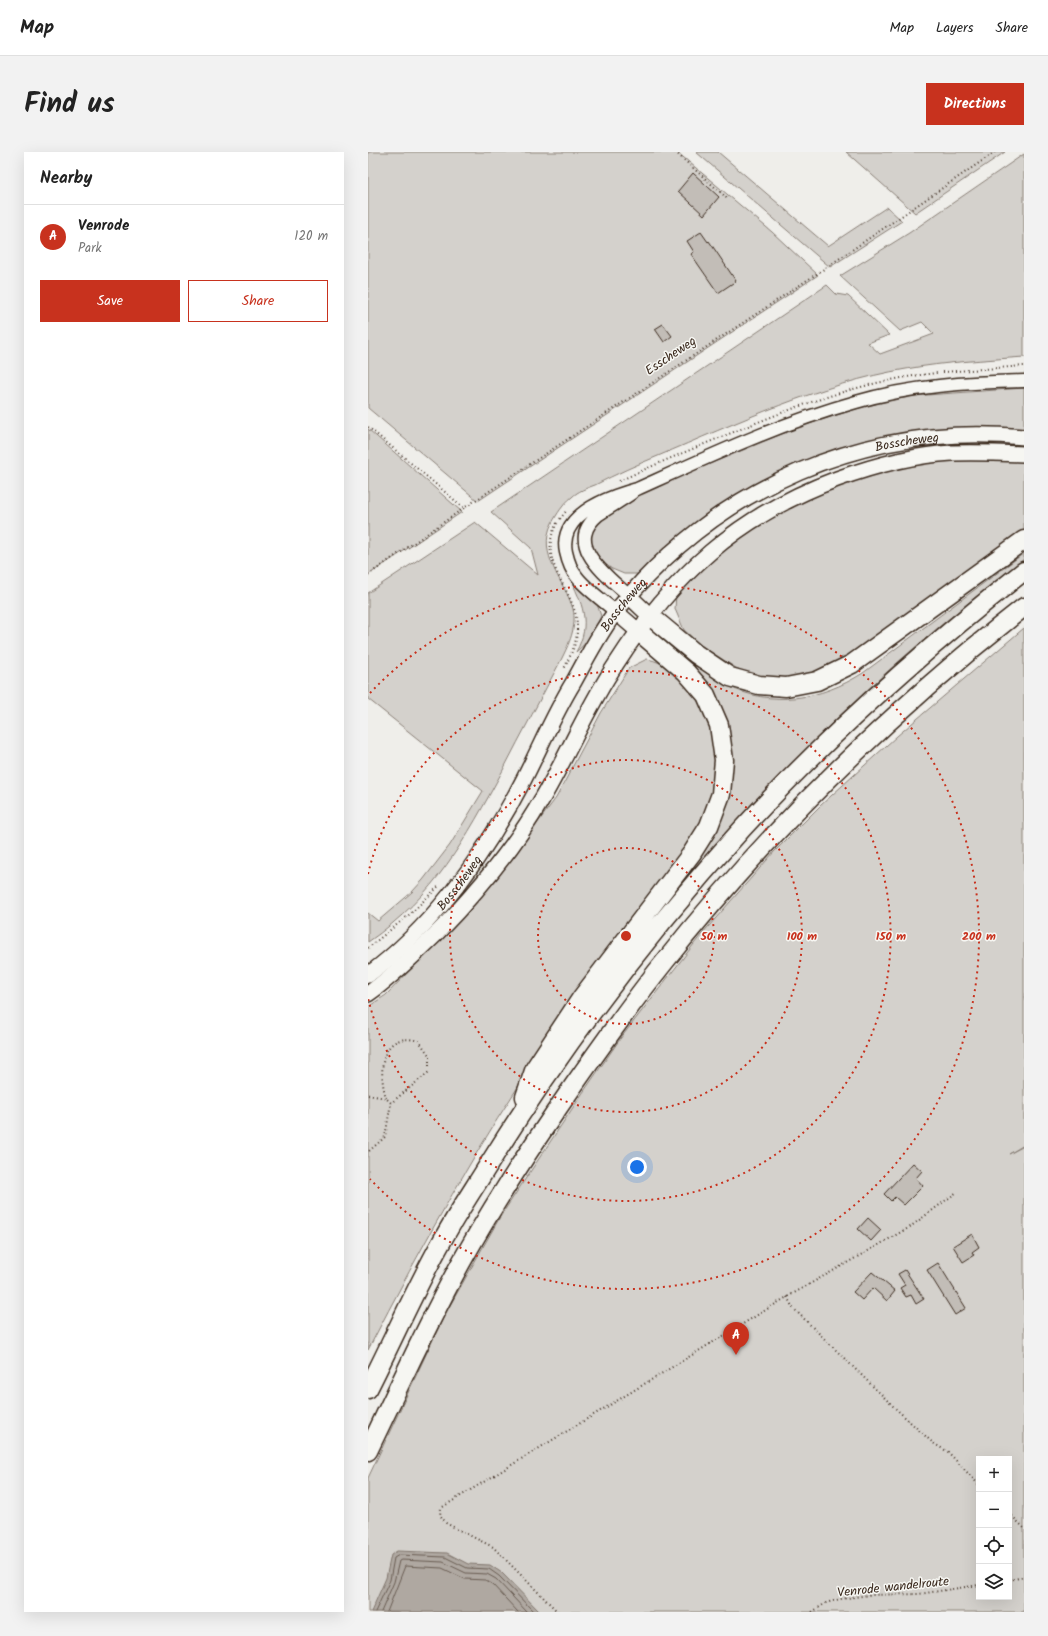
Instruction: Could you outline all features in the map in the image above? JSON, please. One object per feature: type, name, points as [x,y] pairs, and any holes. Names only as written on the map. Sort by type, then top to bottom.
[{"type":"highway","points":[[649,615],[696,654],[730,677],[759,685],[786,687],[805,684],[817,681],[852,664],[1024,540]]},
{"type":"highway","points":[[368,1389],[442,1241],[517,1119],[579,1030],[638,952],[743,828],[840,729],[893,680],[967,616],[1024,571]]},
{"type":"highway","points":[[368,1451],[435,1312],[468,1250],[535,1142],[605,1041],[662,964],[766,843],[814,795],[941,675],[1024,607]]},
{"type":"highway","points":[[517,1119],[535,1068],[582,997],[692,852],[709,826],[721,794],[724,760],[719,725],[706,695],[686,672],[638,631]]},
{"type":"main road","name":"Bosscheweg","points":[[368,974],[382,964],[446,900],[475,861],[496,830],[523,781],[571,686],[616,612],[629,596],[675,550],[720,514],[767,485],[801,469],[856,451],[902,440],[948,436],[999,435],[1024,437]]},
{"type":"main road","name":"Bosscheweg","points":[[368,994],[391,977],[466,903],[515,842],[543,799],[593,701],[638,631],[671,588],[702,558],[730,535],[763,512],[807,490],[862,470],[905,459],[951,453],[1024,454]]},
{"type":"main road","points":[[629,596],[649,615]]},
{"type":"main road","points":[[616,612],[638,631]]},
{"type":"street","points":[[616,612],[577,578],[568,562],[564,542],[571,524],[585,510],[616,495],[637,489],[786,425],[857,401],[914,390],[961,384],[1024,381]]},
{"type":"street","points":[[629,596],[593,563],[587,551],[586,536],[590,524],[599,515],[620,503],[637,489]]},
{"type":"path","points":[[675,152],[727,198]]},
{"type":"path","name":"Esscheweg","points":[[368,575],[464,508],[823,269],[995,152]]},
{"type":"path","points":[[368,427],[464,508]]},
{"type":"path","points":[[563,672],[576,645],[577,625],[574,606]]},
{"type":"path","name":"Bosscheweg","points":[[368,948],[410,914],[442,881]]},
{"type":"path","points":[[368,1151],[385,1137],[391,1103],[429,1072],[429,1055],[419,1041],[408,1038],[394,1042],[387,1050],[382,1064],[381,1082],[386,1098],[391,1103]]},
{"type":"path","points":[[368,1095],[386,1098]]},
{"type":"path","points":[[558,1612],[493,1547],[446,1523],[440,1515],[441,1508],[787,1297],[910,1227],[957,1192]]},
{"type":"path","points":[[787,1297],[793,1308],[862,1376],[933,1443],[948,1452],[976,1482]]},
{"type":"path","points":[[1012,1516],[1024,1528]]},
{"type":"path","points":[[1012,1579],[1024,1577]]},
{"type":"path","name":"Venrode wandelroute","points":[[812,1612],[826,1603],[840,1599],[869,1595],[919,1594],[976,1585]]},
{"type":"shaded area","points":[[368,152],[677,152],[772,232],[818,275],[478,501],[368,408]]},
{"type":"shaded area","points":[[696,152],[718,152],[828,246],[887,207],[902,221],[830,267]]},
{"type":"shaded area","points":[[846,152],[1005,152],[915,213]]},
{"type":"shaded area","points":[[1024,154],[1024,357],[906,369],[874,375],[811,394],[718,430],[634,466],[577,493],[569,500],[560,509],[552,523],[548,535],[547,546],[554,568],[573,609],[573,629],[567,648],[503,770],[462,843],[431,885],[392,924],[368,942],[368,913],[378,921],[412,892],[450,845],[483,791],[368,699],[368,593],[475,522],[538,575],[531,548],[491,512],[827,285],[836,294],[848,296],[889,335],[868,343],[880,354],[934,334],[922,322],[900,331],[840,276],[909,233]]},
{"type":"shaded area","points":[[1024,388],[1024,433],[818,457],[758,483],[736,495],[674,542],[653,563],[637,574],[624,574],[612,569],[592,555],[588,547],[592,528],[617,506],[642,492],[796,428],[862,407],[913,396]]},
{"type":"shaded area","points":[[368,429],[462,512],[368,575]]},
{"type":"shaded area","points":[[941,459],[1024,459],[1024,538],[859,659],[808,682],[754,676],[736,668],[702,646],[684,630],[675,609],[676,594],[708,562],[771,515],[866,473]]},
{"type":"shaded area","points":[[1024,553],[1024,559],[891,668],[816,739],[738,821],[662,905],[730,776],[690,664],[726,685],[760,697],[796,698],[830,690],[863,673]]},
{"type":"shaded area","points":[[569,576],[596,601],[601,616],[589,640],[576,652],[581,642],[584,622],[581,604]]},
{"type":"shaded area","points":[[1024,628],[1024,1145],[1009,1154],[1024,1146],[1024,1612],[368,1612],[368,1478],[444,1316],[500,1217],[620,1039],[701,935],[774,852],[821,805],[897,736]]},
{"type":"shaded area","points":[[647,659],[664,665],[682,680],[697,699],[705,715],[715,750],[715,785],[711,803],[699,830],[689,846],[563,1020],[474,1156],[430,1233],[368,1350],[368,1007],[386,995],[451,928],[510,860],[556,798],[601,713],[629,668]]},
{"type":"water","points":[[397,1551],[447,1553],[468,1564],[490,1565],[502,1573],[540,1612],[371,1612],[386,1578],[391,1555]]},
{"type":"building","points":[[693,173],[719,197],[704,215],[678,191]]},
{"type":"building","points":[[701,232],[708,242],[709,241],[736,281],[718,293],[691,254],[694,252],[687,241]]},
{"type":"building","points":[[663,324],[672,336],[664,342],[655,329]]},
{"type":"building","points":[[913,1163],[922,1171],[916,1178],[923,1186],[904,1205],[895,1197],[891,1201],[884,1194]]},
{"type":"building","points":[[868,1218],[881,1230],[871,1241],[858,1229]]},
{"type":"building","points":[[972,1234],[979,1247],[972,1252],[974,1255],[963,1262],[953,1246]]},
{"type":"building","points":[[938,1263],[966,1308],[955,1315],[927,1270]]},
{"type":"building","points":[[905,1270],[924,1299],[916,1304],[911,1295],[906,1297],[900,1288],[905,1285],[898,1274]]},
{"type":"building","points":[[872,1272],[895,1291],[887,1301],[873,1288],[862,1300],[853,1292]]},
{"type":"place","name":"Venrode","points":[[736,1355]]}]
